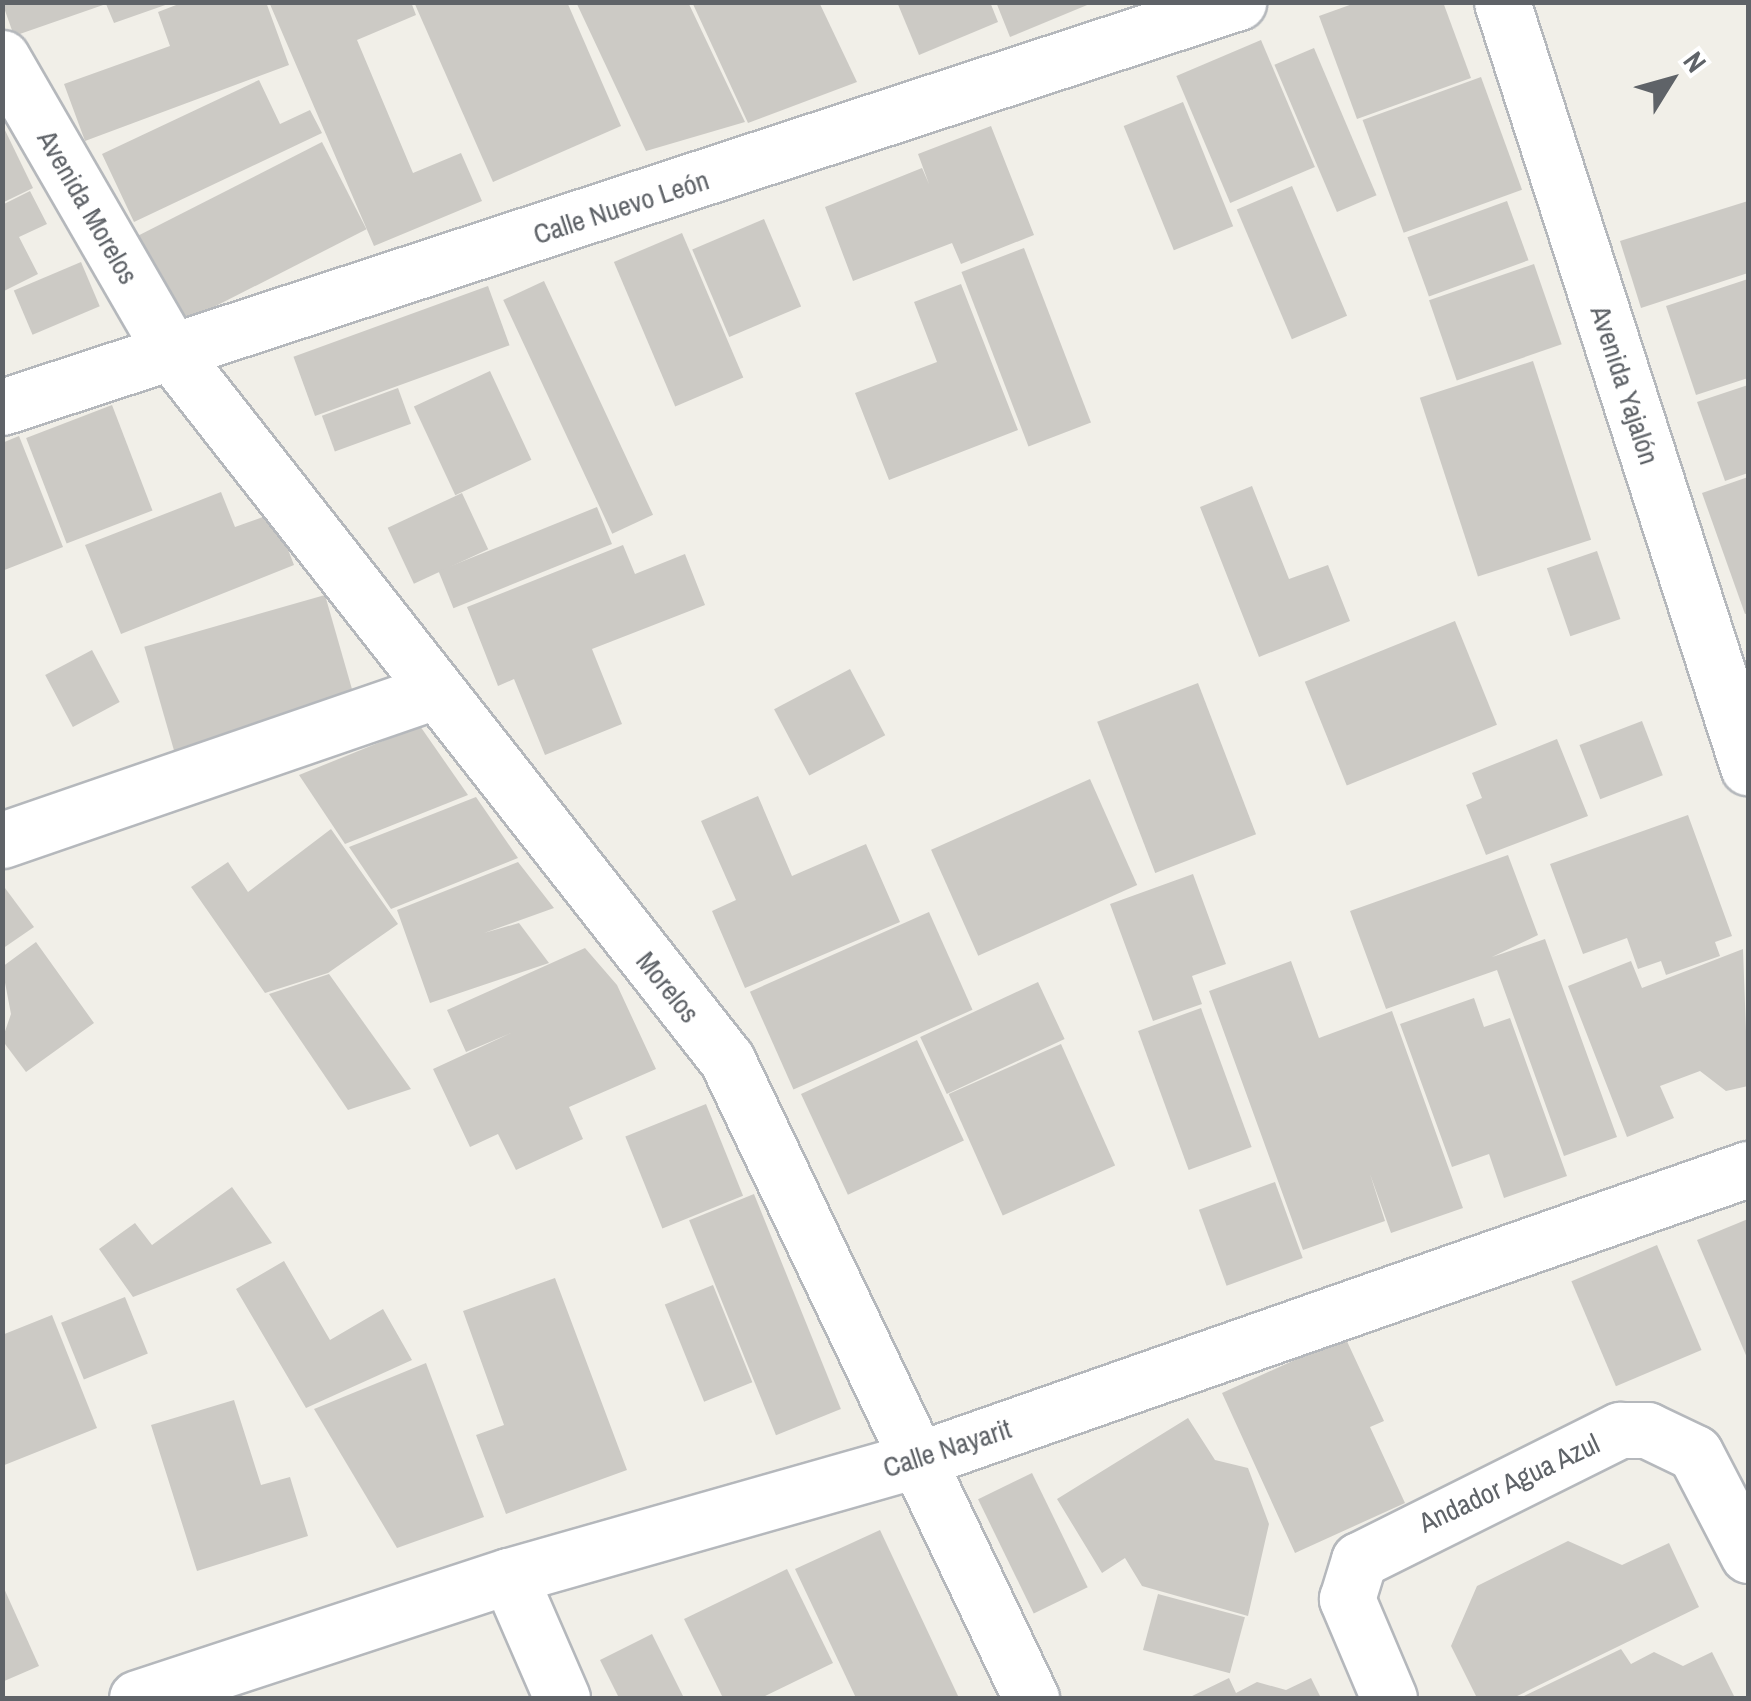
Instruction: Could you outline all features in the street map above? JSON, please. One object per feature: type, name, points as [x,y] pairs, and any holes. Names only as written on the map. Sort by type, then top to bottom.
[{"type":"street","name":"Calle Nuevo León","points":[[2,408],[174,356],[1238,2]]},
{"type":"street","name":"Avenida Yajalón","points":[[1502,2],[1748,767]]},
{"type":"street","name":"Avenida Morelos","points":[[2,58],[174,356]]},
{"type":"street","name":"Morelos","points":[[174,356],[432,692],[727,1060],[923,1458],[1031,1698]]},
{"type":"street","points":[[2,840],[432,692]]},
{"type":"street","name":"Calle Nayarit","points":[[137,1698],[509,1576],[923,1458],[1748,1169]]},
{"type":"street","name":"Andador Agua Azul","points":[[1389,1698],[1346,1599],[1359,1560],[1620,1430],[1647,1430],[1695,1453],[1748,1555]]},
{"type":"street","points":[[509,1576],[562,1698]]},
{"type":"building","points":[[2,2],[171,3],[114,23],[106,4],[14,36]]},
{"type":"building","points":[[184,2],[266,2],[289,65],[85,141],[64,84],[170,46],[158,12]]},
{"type":"building","points":[[269,2],[411,2],[416,15],[357,40],[413,173],[461,153],[482,201],[374,246]]},
{"type":"building","points":[[414,2],[567,2],[621,126],[493,182]]},
{"type":"building","points":[[576,2],[688,2],[745,122],[646,151]]},
{"type":"building","points":[[692,2],[819,2],[857,82],[748,123]]},
{"type":"building","points":[[897,2],[990,2],[998,22],[919,55]]},
{"type":"building","points":[[996,2],[1092,2],[1092,3],[1010,37]]},
{"type":"building","points":[[1358,2],[1443,2],[1471,78],[1357,119],[1319,16]]},
{"type":"building","points":[[1261,40],[1315,167],[1230,203],[1176,76]]},
{"type":"building","points":[[1314,48],[1377,195],[1337,212],[1274,65]]},
{"type":"building","points":[[1481,77],[1522,190],[1404,233],[1363,120]]},
{"type":"building","points":[[259,80],[280,124],[310,110],[322,133],[134,222],[102,154]]},
{"type":"building","points":[[1183,102],[1233,226],[1174,250],[1124,126]]},
{"type":"building","points":[[2,124],[33,188],[2,203]]},
{"type":"building","points":[[991,126],[1034,235],[961,264],[952,243],[853,281],[825,207],[922,168],[929,184],[918,154]]},
{"type":"building","points":[[322,142],[366,229],[173,328],[129,241]]},
{"type":"building","points":[[1292,186],[1347,316],[1292,339],[1237,209]]},
{"type":"building","points":[[30,191],[47,224],[19,237],[38,274],[2,292],[2,205]]},
{"type":"building","points":[[1507,201],[1529,260],[1429,296],[1407,237]]},
{"type":"building","points":[[1748,201],[1748,273],[1641,308],[1620,241]]},
{"type":"building","points":[[764,219],[801,306],[729,337],[692,249]]},
{"type":"building","points":[[682,233],[743,378],[675,406],[614,262]]},
{"type":"building","points":[[1024,248],[1091,423],[1028,447],[961,272]]},
{"type":"building","points":[[81,262],[100,306],[33,335],[14,291]]},
{"type":"building","points":[[1534,264],[1562,344],[1457,381],[1429,300]]},
{"type":"building","points":[[1748,279],[1748,378],[1696,395],[1666,306]]},
{"type":"building","points":[[544,281],[653,515],[612,534],[503,300]]},
{"type":"building","points":[[961,284],[1018,430],[889,480],[855,393],[937,362],[914,302]]},
{"type":"building","points":[[488,286],[510,345],[315,416],[293,357]]},
{"type":"building","points":[[1533,361],[1591,540],[1478,577],[1420,398]]},
{"type":"building","points":[[490,371],[531,460],[455,495],[414,406]]},
{"type":"building","points":[[1748,385],[1748,473],[1725,481],[1697,402]]},
{"type":"building","points":[[398,388],[411,424],[335,451],[322,416]]},
{"type":"building","points":[[112,405],[152,510],[67,543],[26,438]]},
{"type":"building","points":[[19,436],[63,547],[2,571],[2,443]]},
{"type":"building","points":[[1748,477],[1748,613],[1745,614],[1702,493]]},
{"type":"building","points":[[1252,486],[1289,579],[1328,565],[1350,621],[1259,657],[1200,507]]},
{"type":"building","points":[[221,492],[235,527],[274,513],[294,565],[121,634],[85,545]]},
{"type":"building","points":[[462,493],[488,549],[414,584],[388,528]]},
{"type":"building","points":[[597,507],[612,544],[453,608],[438,571]]},
{"type":"building","points":[[623,545],[635,574],[685,554],[705,605],[592,649],[622,724],[545,755],[514,679],[498,686],[467,607]]},
{"type":"building","points":[[1597,551],[1620,619],[1570,636],[1547,568]]},
{"type":"building","points":[[325,595],[359,712],[178,764],[144,647]]},
{"type":"building","points":[[1455,621],[1497,725],[1347,786],[1305,682]]},
{"type":"building","points":[[92,650],[120,702],[73,727],[45,675]]},
{"type":"building","points":[[850,669],[885,735],[809,776],[774,709]]},
{"type":"building","points":[[1198,683],[1256,834],[1155,873],[1097,722]]},
{"type":"building","points":[[1642,721],[1663,775],[1600,799],[1579,745]]},
{"type":"building","points":[[420,726],[468,795],[345,844],[299,775]]},
{"type":"building","points":[[1557,739],[1588,816],[1486,855],[1466,805],[1482,798],[1472,773]]},
{"type":"building","points":[[1090,779],[1137,885],[978,956],[931,850]]},
{"type":"building","points":[[758,796],[792,876],[866,844],[900,922],[745,988],[712,911],[736,900],[701,821]]},
{"type":"building","points":[[476,797],[518,858],[391,909],[349,847]]},
{"type":"building","points":[[1688,815],[1732,936],[1715,942],[1720,956],[1666,975],[1661,961],[1638,969],[1627,938],[1583,954],[1550,864]]},
{"type":"building","points":[[331,829],[398,924],[328,973],[265,993],[191,887],[228,862],[248,892]]},
{"type":"building","points":[[1508,855],[1538,935],[1492,957],[1545,939],[1617,1137],[1564,1156],[1497,970],[1386,1009],[1350,911]]},
{"type":"building","points":[[518,862],[554,908],[484,933],[519,923],[549,963],[430,1003],[397,910]]},
{"type":"building","points":[[1193,874],[1226,964],[1192,976],[1202,1004],[1153,1021],[1110,904]]},
{"type":"building","points":[[2,884],[34,927],[2,949]]},
{"type":"building","points":[[929,912],[973,1010],[793,1089],[750,992]]},
{"type":"building","points":[[36,942],[94,1023],[26,1072],[2,1040],[11,1014],[2,967]]},
{"type":"building","points":[[585,948],[617,985],[656,1069],[569,1107],[583,1139],[516,1170],[498,1134],[470,1147],[433,1069],[511,1033],[466,1052],[447,1010]]},
{"type":"building","points":[[1743,949],[1748,1086],[1726,1091],[1700,1071],[1660,1086],[1674,1118],[1627,1137],[1568,986],[1631,961],[1642,988]]},
{"type":"building","points":[[1291,961],[1319,1038],[1392,1011],[1463,1208],[1391,1233],[1370,1174],[1385,1221],[1303,1250],[1209,991]]},
{"type":"building","points":[[329,974],[411,1089],[348,1110],[269,994]]},
{"type":"building","points":[[1038,982],[1065,1039],[947,1094],[920,1037]]},
{"type":"building","points":[[1474,998],[1484,1027],[1510,1018],[1567,1176],[1504,1198],[1489,1154],[1452,1167],[1400,1024]]},
{"type":"building","points":[[1201,1008],[1252,1147],[1189,1170],[1138,1031]]},
{"type":"building","points":[[917,1040],[964,1141],[848,1195],[801,1094]]},
{"type":"building","points":[[1061,1044],[1115,1166],[1003,1216],[949,1094]]},
{"type":"building","points":[[706,1104],[743,1196],[662,1228],[625,1137]]},
{"type":"building","points":[[1275,1182],[1303,1258],[1227,1286],[1199,1210]]},
{"type":"building","points":[[232,1187],[272,1243],[133,1297],[99,1249],[135,1223],[152,1245]]},
{"type":"building","points":[[754,1194],[841,1409],[776,1435],[689,1220]]},
{"type":"building","points":[[1748,1219],[1748,1360],[1697,1240]]},
{"type":"building","points":[[1657,1245],[1702,1350],[1616,1386],[1571,1281]]},
{"type":"building","points":[[284,1261],[330,1340],[383,1309],[412,1360],[306,1408],[236,1289]]},
{"type":"building","points":[[555,1278],[627,1470],[506,1514],[476,1435],[504,1425],[463,1311]]},
{"type":"building","points":[[713,1285],[752,1382],[704,1402],[665,1304]]},
{"type":"building","points":[[125,1297],[148,1354],[84,1379],[61,1323]]},
{"type":"building","points":[[52,1315],[97,1428],[2,1466],[2,1335]]},
{"type":"building","points":[[1345,1337],[1384,1421],[1370,1427],[1405,1503],[1295,1553],[1222,1393]]},
{"type":"building","points":[[426,1363],[484,1517],[397,1548],[314,1409]]},
{"type":"building","points":[[234,1400],[261,1485],[290,1477],[308,1536],[197,1571],[151,1425]]},
{"type":"building","points":[[1188,1418],[1215,1460],[1248,1468],[1269,1524],[1248,1616],[1142,1586],[1125,1558],[1102,1573],[1057,1499]]},
{"type":"building","points":[[1032,1473],[1088,1587],[1034,1613],[978,1499]]},
{"type":"building","points":[[880,1530],[959,1698],[856,1698],[795,1569]]},
{"type":"building","points":[[1568,1541],[1622,1565],[1669,1543],[1699,1607],[1513,1698],[1477,1698],[1451,1646],[1477,1586]]},
{"type":"building","points":[[787,1569],[833,1663],[761,1698],[723,1698],[684,1619]]},
{"type":"building","points":[[2,1584],[39,1666],[2,1682]]},
{"type":"building","points":[[1158,1594],[1245,1617],[1230,1673],[1143,1650]]},
{"type":"building","points":[[652,1634],[684,1698],[619,1698],[600,1660]]},
{"type":"building","points":[[1621,1649],[1631,1664],[1654,1652],[1683,1666],[1712,1652],[1735,1698],[1520,1698]]},
{"type":"building","points":[[1229,1678],[1236,1693],[1257,1682],[1286,1690],[1311,1678],[1321,1698],[1188,1698]]}]
